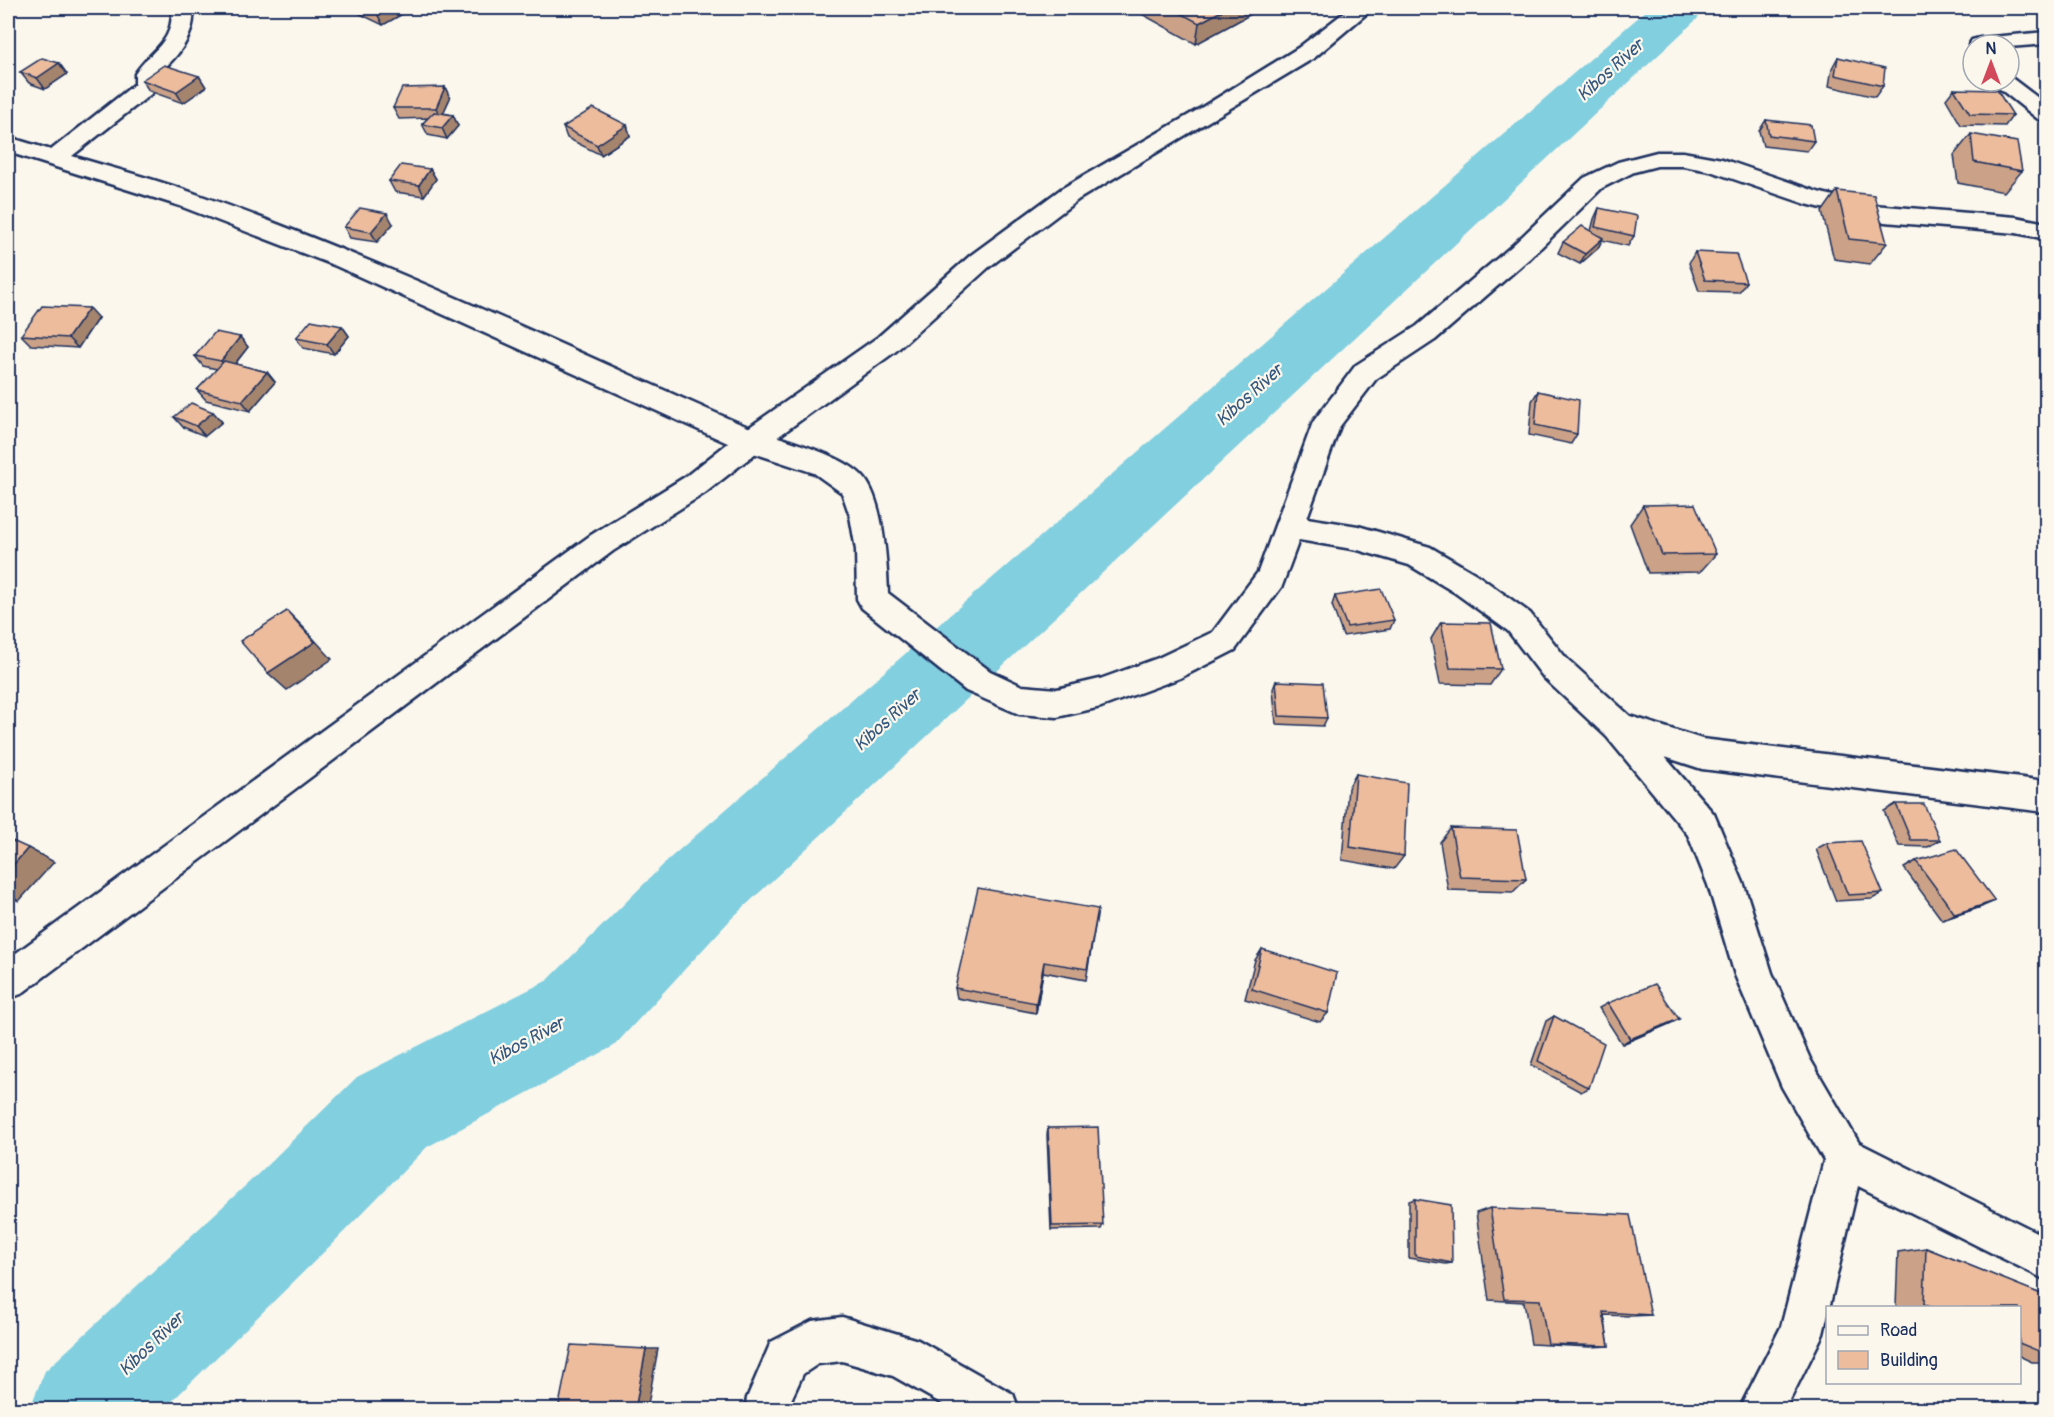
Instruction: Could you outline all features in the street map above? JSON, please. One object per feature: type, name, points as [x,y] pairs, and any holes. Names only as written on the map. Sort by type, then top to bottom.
[{"type":"street","points":[[54,159],[143,89],[147,84],[146,74],[168,53],[180,35],[185,19],[182,8]]},
{"type":"street","points":[[8,981],[602,543],[695,485],[751,441],[888,345],[980,261],[1071,194],[1306,53],[1362,8]]},
{"type":"street","points":[[2021,40],[2046,38]]},
{"type":"street","points":[[2017,93],[2046,114]]},
{"type":"street","points":[[8,144],[189,200],[345,260],[751,441],[824,465],[854,486],[865,516],[871,550],[873,598],[978,681],[1019,700],[1057,703],[1101,693],[1169,668],[1224,641],[1271,577],[1327,422],[1366,372],[1426,333],[1521,252],[1593,183],[1626,167],[1657,159],[1683,159],[1714,164],[1815,199],[1873,213],[2016,225],[2046,231]]},
{"type":"street","points":[[1289,527],[1359,538],[1419,556],[1465,583],[1519,622],[1555,668],[1619,727],[1702,825],[1726,885],[1754,975],[1796,1073],[1845,1157],[2046,1258]]},
{"type":"street","points":[[1619,727],[1702,754],[2046,795]]},
{"type":"street","points":[[1761,1410],[1801,1334],[1845,1157]]},
{"type":"street","points":[[767,1410],[769,1398],[787,1358],[812,1343],[842,1339],[902,1356],[997,1410]]},
{"type":"building","points":[[1171,8],[1227,8],[1199,23]]},
{"type":"building","points":[[1838,57],[1885,68],[1883,86],[1835,75]]},
{"type":"building","points":[[42,58],[59,63],[37,78],[20,72]]},
{"type":"building","points":[[164,65],[199,76],[176,92],[142,80]]},
{"type":"building","points":[[445,87],[436,108],[393,108],[402,88]]},
{"type":"building","points":[[1954,89],[1961,89],[1961,93],[1999,93],[2013,115],[1970,114]]},
{"type":"building","points":[[593,108],[627,125],[597,145],[563,127]]},
{"type":"building","points":[[434,112],[453,115],[442,128],[422,124]]},
{"type":"building","points":[[1766,120],[1811,125],[1814,141],[1769,135]]},
{"type":"building","points":[[1971,134],[2017,142],[2022,171],[1974,162]]},
{"type":"building","points":[[401,165],[430,169],[419,185],[389,181]]},
{"type":"building","points":[[1837,191],[1874,195],[1887,243],[1849,239]]},
{"type":"building","points":[[360,208],[387,213],[371,232],[344,227]]},
{"type":"building","points":[[1599,208],[1637,216],[1634,236],[1595,227]]},
{"type":"building","points":[[1582,226],[1603,238],[1585,254],[1563,242]]},
{"type":"building","points":[[1695,252],[1736,254],[1746,282],[1705,280]]},
{"type":"building","points":[[42,306],[89,308],[68,338],[21,335]]},
{"type":"building","points":[[311,320],[342,326],[327,344],[296,338]]},
{"type":"building","points":[[215,332],[240,337],[221,361],[195,356]]},
{"type":"building","points":[[224,361],[267,372],[242,401],[197,390]]},
{"type":"building","points":[[1538,391],[1579,400],[1577,434],[1535,425]]},
{"type":"building","points":[[191,403],[213,412],[196,426],[174,417]]},
{"type":"building","points":[[1695,504],[1716,554],[1662,555],[1643,505]]},
{"type":"building","points":[[1381,589],[1394,620],[1347,627],[1335,596]]},
{"type":"building","points":[[287,611],[315,642],[268,673],[240,641]]},
{"type":"building","points":[[1441,622],[1491,623],[1501,669],[1450,668]]},
{"type":"building","points":[[1276,681],[1323,683],[1327,718],[1279,716]]},
{"type":"building","points":[[1356,774],[1407,783],[1404,856],[1350,847]]},
{"type":"building","points":[[1896,804],[1924,804],[1940,840],[1911,840]]},
{"type":"building","points":[[1451,828],[1517,830],[1526,879],[1460,877]]},
{"type":"building","points":[[8,839],[28,848],[8,871]]},
{"type":"building","points":[[1861,841],[1883,893],[1848,895],[1827,843]]},
{"type":"building","points":[[1956,849],[1995,901],[1955,914],[1916,861]]},
{"type":"building","points":[[978,888],[1098,909],[1087,969],[1044,962],[1036,1003],[955,988]]},
{"type":"building","points":[[1262,949],[1337,973],[1328,1013],[1252,989]]},
{"type":"building","points":[[1655,984],[1679,1019],[1630,1039],[1608,1003]]},
{"type":"building","points":[[1554,1016],[1604,1043],[1589,1088],[1538,1061]]},
{"type":"building","points":[[1098,1127],[1103,1225],[1052,1226],[1048,1128]]},
{"type":"building","points":[[1415,1199],[1451,1205],[1452,1263],[1415,1256]]},
{"type":"building","points":[[1490,1208],[1630,1215],[1651,1315],[1603,1312],[1609,1346],[1548,1344],[1540,1300],[1504,1299]]},
{"type":"building","points":[[1926,1248],[2046,1296],[2046,1354],[2021,1344],[2021,1306],[1928,1306],[1924,1304]]},
{"type":"building","points":[[571,1345],[646,1349],[635,1410],[558,1410]]},
{"type":"waterway","name":"Kibos River","points":[[84,1410],[294,1210],[392,1112],[581,1013],[701,888],[1679,8]]}]
